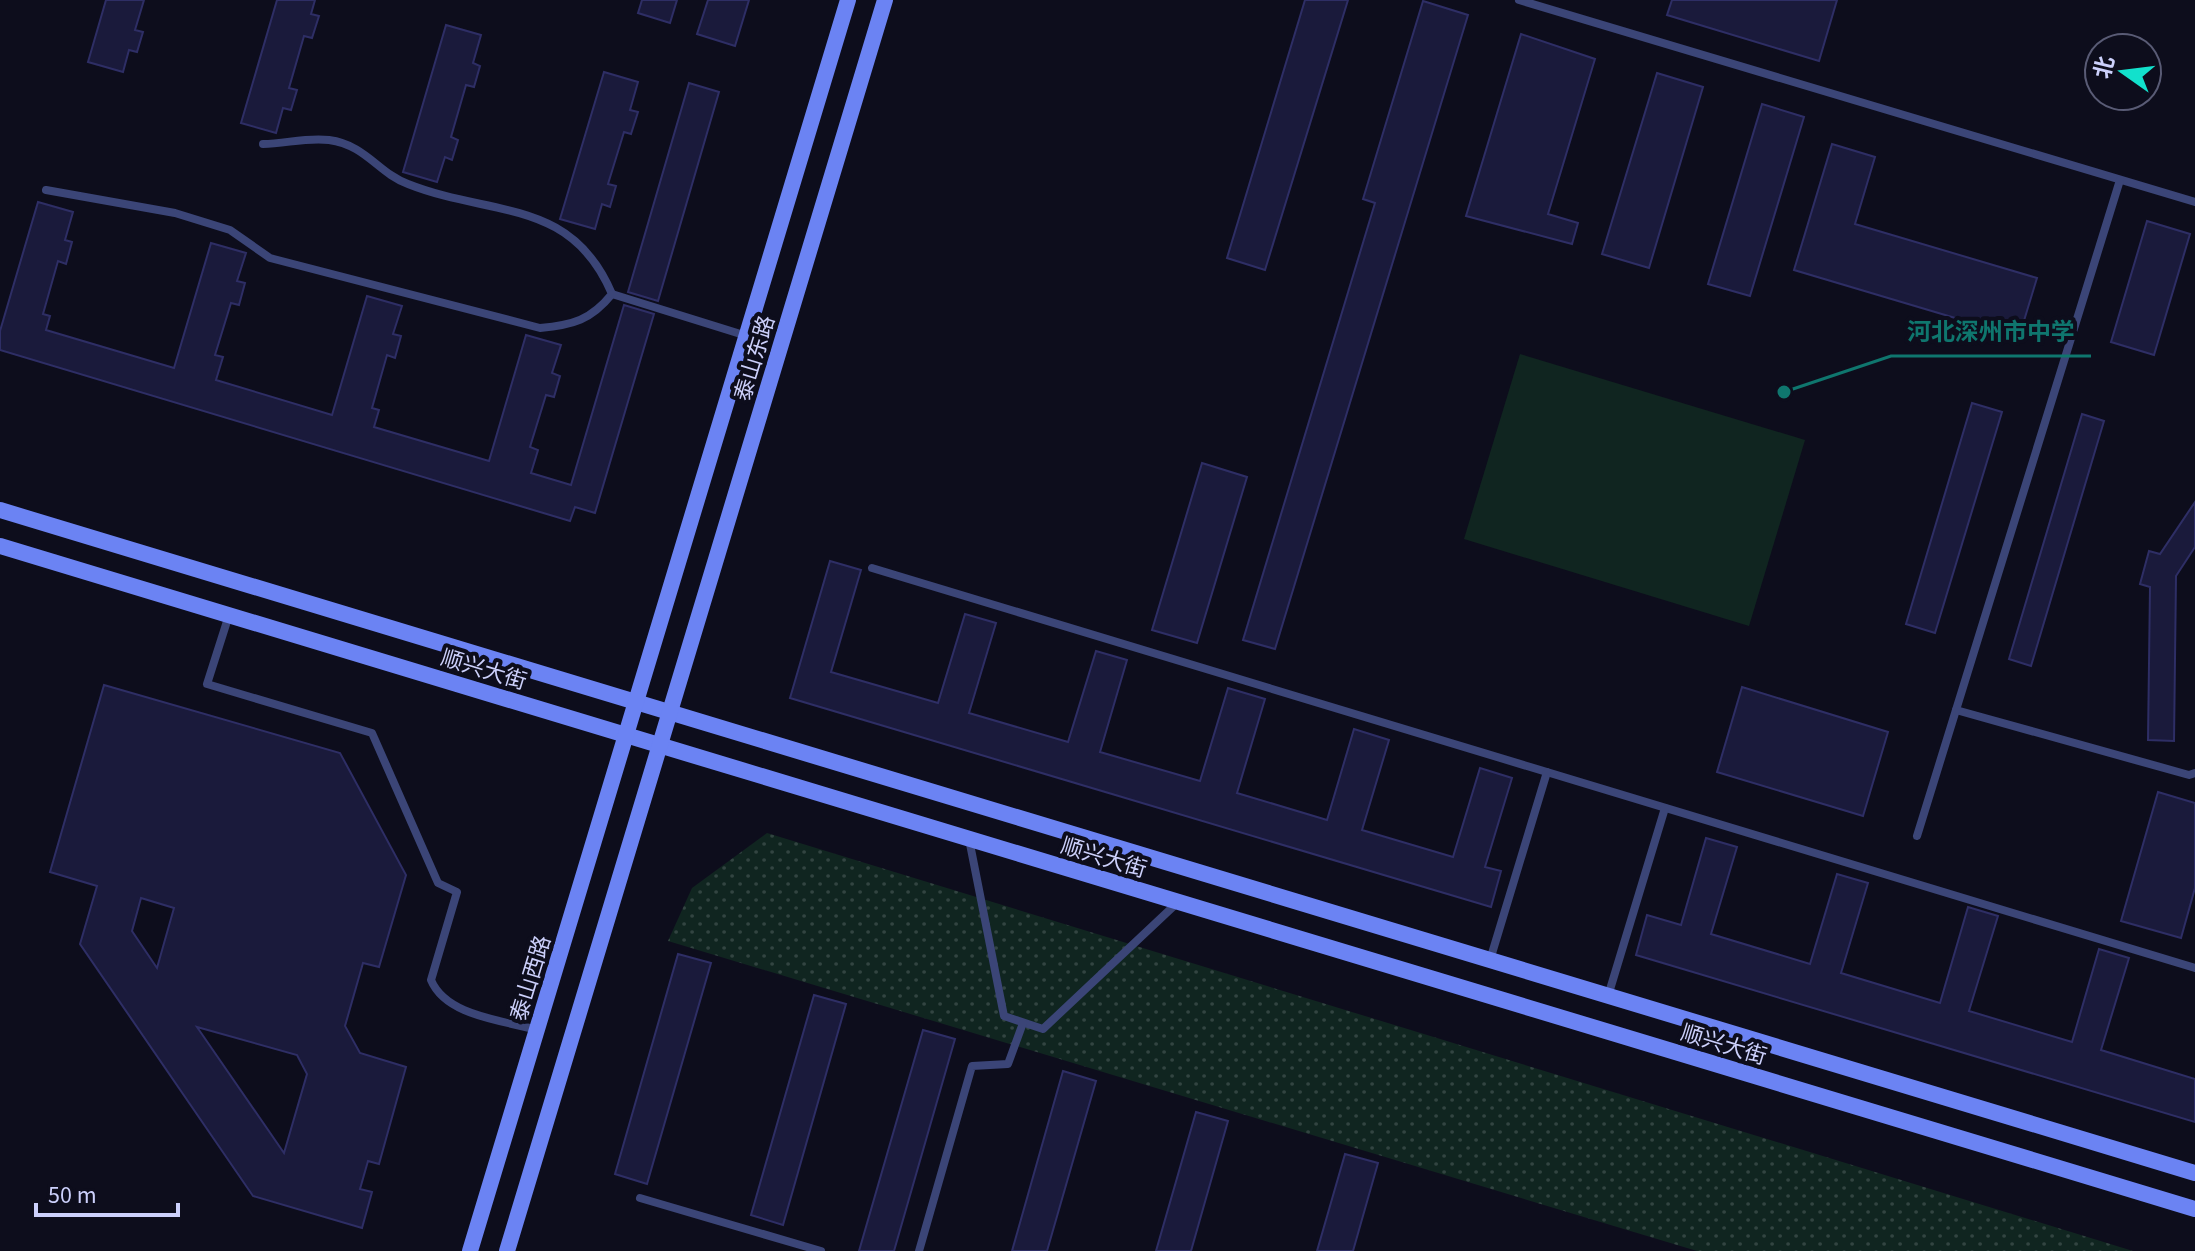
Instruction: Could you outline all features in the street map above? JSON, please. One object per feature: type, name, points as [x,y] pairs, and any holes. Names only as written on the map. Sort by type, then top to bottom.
[{"type":"main road","name":"泰山东路","points":[[634,710],[848,0]]},
{"type":"main road","name":"泰山东路","points":[[662,737],[885,0]]},
{"type":"main road","name":"顺兴大街","points":[[0,510],[634,710],[670,712],[2195,1173]]},
{"type":"main road","name":"顺兴大街","points":[[0,546],[626,735],[662,737],[969,839],[2195,1209]]},
{"type":"main road","name":"泰山西路","points":[[470,1251],[634,710]]},
{"type":"main road","points":[[507,1251],[662,737]]},
{"type":"lane","points":[[1519,0],[2195,202]]},
{"type":"lane","points":[[263,144],[306,138],[348,144],[369,155],[406,184],[549,222],[576,240],[599,264],[612,294],[747,336]]},
{"type":"lane","points":[[1917,836],[2120,180]]},
{"type":"lane","points":[[46,190],[175,213],[230,230],[270,258],[540,328],[583,321],[596,313],[612,294]]},
{"type":"lane","points":[[872,568],[2195,968]]},
{"type":"lane","points":[[229,615],[207,684],[372,733],[438,883],[457,892],[431,980],[435,991],[448,1004],[537,1030]]},
{"type":"lane","points":[[1956,710],[2189,775],[2195,773]]},
{"type":"lane","points":[[1490,960],[1547,772]]},
{"type":"lane","points":[[1608,996],[1665,808]]},
{"type":"lane","points":[[969,839],[1004,1016],[1023,1023],[1043,1029],[1178,902]]},
{"type":"lane","points":[[919,1251],[972,1066],[1008,1064],[1023,1023]]},
{"type":"lane","points":[[640,1198],[821,1251]]},
{"type":"green space","points":[[1520,354],[1805,440],[1749,626],[1464,539]]},
{"type":"green space","points":[[767,833],[2133,1251],[1697,1251],[668,941],[692,888]]},
{"type":"building","points":[[106,0],[144,0],[135,30],[143,32],[137,52],[129,50],[123,72],[88,62]]},
{"type":"building","points":[[277,0],[315,0],[311,14],[319,16],[312,38],[304,36],[289,88],[297,90],[291,110],[283,108],[276,133],[241,123]]},
{"type":"building","points":[[642,0],[677,0],[670,23],[638,13]]},
{"type":"building","points":[[708,0],[749,0],[735,46],[697,34]]},
{"type":"building","points":[[1305,0],[1348,0],[1265,270],[1227,258]]},
{"type":"building","points":[[1672,0],[1837,0],[1819,61],[1667,15]]},
{"type":"building","points":[[1423,1],[1468,15],[1275,649],[1243,640],[1375,203],[1363,199]]},
{"type":"building","points":[[446,25],[481,35],[473,63],[480,66],[474,87],[466,85],[451,137],[458,140],[452,160],[445,157],[437,182],[403,172]]},
{"type":"building","points":[[1521,34],[1595,59],[1548,214],[1578,223],[1572,244],[1466,216]]},
{"type":"building","points":[[604,72],[638,82],[630,110],[638,112],[631,134],[624,132],[608,184],[616,186],[610,207],[602,204],[595,229],[560,219]]},
{"type":"building","points":[[1657,73],[1703,87],[1649,268],[1602,254]]},
{"type":"building","points":[[689,83],[719,92],[658,301],[628,292]]},
{"type":"building","points":[[1762,104],[1804,117],[1750,296],[1708,284]]},
{"type":"building","points":[[1832,144],[1875,157],[1855,224],[2037,278],[2019,337],[1794,270]]},
{"type":"building","points":[[38,202],[73,212],[65,240],[72,242],[66,264],[58,261],[43,314],[50,316],[46,330],[174,368],[211,243],[246,253],[237,281],[245,283],[239,305],[231,303],[215,355],[223,357],[216,380],[332,415],[367,296],[402,306],[393,334],[401,336],[395,358],[387,355],[372,408],[379,410],[374,427],[489,461],[526,335],[561,345],[552,373],[560,376],[554,397],[546,395],[530,447],[538,450],[531,473],[571,485],[624,305],[654,314],[595,513],[575,507],[570,521],[0,350],[0,331]]},
{"type":"building","points":[[2147,221],[2190,234],[2154,355],[2111,342]]},
{"type":"building","points":[[1972,403],[2002,412],[1935,633],[1906,624]]},
{"type":"building","points":[[2082,414],[2104,421],[2031,666],[2009,659]]},
{"type":"building","points":[[1202,463],[1247,477],[1197,643],[1152,630]]},
{"type":"building","points":[[2195,502],[2195,547],[2176,576],[2174,741],[2148,740],[2150,587],[2140,584],[2149,551],[2160,554]]},
{"type":"building","points":[[830,561],[861,570],[831,672],[938,703],[965,614],[996,623],[969,713],[1068,742],[1096,651],[1127,660],[1100,752],[1200,781],[1228,688],[1265,699],[1237,793],[1327,820],[1354,729],[1389,740],[1362,830],[1453,857],[1480,768],[1512,778],[1485,867],[1501,871],[1491,907],[790,698]]},
{"type":"building","points":[[104,685],[340,753],[406,875],[379,967],[363,963],[345,1026],[360,1053],[406,1067],[379,1164],[368,1161],[360,1189],[372,1192],[362,1228],[253,1196],[80,944],[97,886],[50,872]],"holes":[[[141,898],[174,908],[157,968],[132,931]],[[197,1027],[297,1055],[307,1074],[284,1153]]]},
{"type":"building","points":[[1742,687],[1888,732],[1863,816],[1717,772]]},
{"type":"building","points":[[2158,792],[2195,803],[2195,888],[2181,938],[2121,921]]},
{"type":"building","points":[[1706,838],[1737,847],[1711,934],[1810,964],[1837,874],[1868,883],[1841,973],[1940,1003],[1968,907],[1998,916],[1969,1011],[2072,1042],[2099,949],[2129,958],[2101,1050],[2195,1079],[2195,1122],[1636,955],[1647,915],[1681,925]]},
{"type":"building","points":[[678,954],[711,963],[647,1184],[615,1174]]},
{"type":"building","points":[[814,995],[846,1004],[783,1225],[751,1215]]},
{"type":"building","points":[[923,1030],[955,1039],[894,1251],[859,1251]]},
{"type":"building","points":[[1063,1071],[1096,1081],[1047,1251],[1012,1251]]},
{"type":"building","points":[[1196,1112],[1228,1121],[1191,1251],[1156,1251]]},
{"type":"building","points":[[1345,1154],[1378,1163],[1353,1251],[1317,1251]]},
{"type":"place","name":"河北深州市中学","points":[[1784,392]]}]
